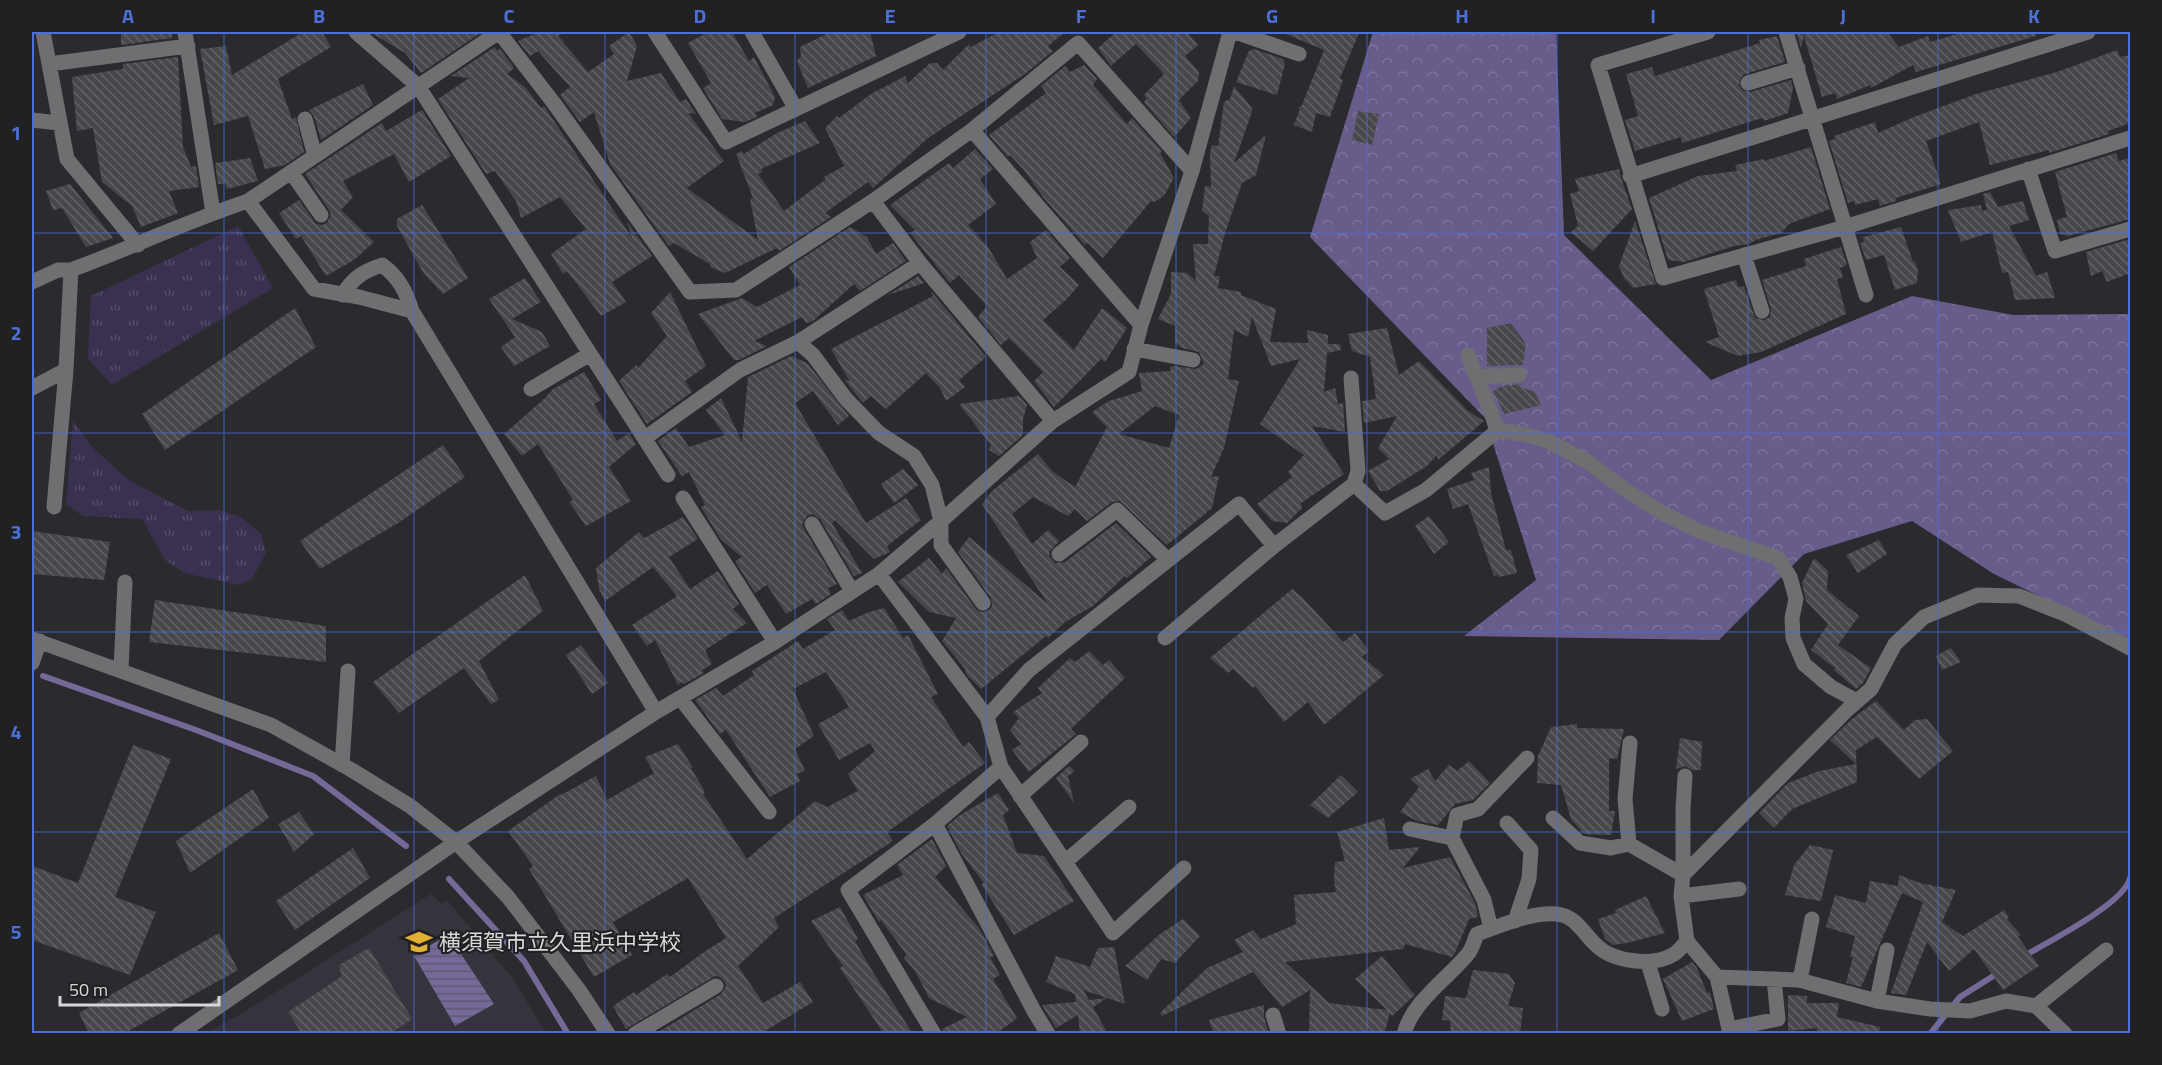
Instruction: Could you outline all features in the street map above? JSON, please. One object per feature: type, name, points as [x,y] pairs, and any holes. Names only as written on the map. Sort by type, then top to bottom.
[{"type":"street","points":[[43,32],[58,123],[67,159],[138,245]]},
{"type":"street","points":[[356,32],[418,86],[668,475]]},
{"type":"street","points":[[32,282],[58,270],[71,270],[138,245],[213,213],[248,201],[499,32],[553,102],[690,292],[736,290],[873,201],[972,130],[1078,43],[1192,171]]},
{"type":"street","points":[[655,32],[726,142],[959,32]]},
{"type":"street","points":[[752,32],[796,109]]},
{"type":"street","points":[[179,1034],[456,842],[656,712],[775,642],[879,574],[1053,421],[1129,372],[1141,325],[1192,171],[1230,32]]},
{"type":"street","points":[[1235,32],[1299,54]]},
{"type":"street","points":[[1708,32],[1671,37],[1598,65],[1663,278],[1845,227],[2130,138]]},
{"type":"street","points":[[1786,32],[1866,295]]},
{"type":"street","points":[[1630,176],[2088,32]]},
{"type":"street","points":[[49,64],[186,39],[213,213]]},
{"type":"street","points":[[1748,83],[1798,68]]},
{"type":"street","points":[[305,119],[315,156]]},
{"type":"street","points":[[32,120],[58,123]]},
{"type":"street","points":[[972,130],[1141,325]]},
{"type":"street","points":[[2028,169],[2055,251],[2130,229]]},
{"type":"street","points":[[291,172],[321,215]]},
{"type":"street","points":[[248,201],[314,288],[412,311]]},
{"type":"street","points":[[873,201],[920,263],[1053,421]]},
{"type":"street","points":[[1744,255],[1762,311]]},
{"type":"street","points":[[645,438],[740,370],[798,342],[920,263]]},
{"type":"street","points":[[343,295],[348,285],[357,276],[382,265],[390,271],[405,290],[412,311],[656,712]]},
{"type":"street","points":[[54,507],[66,370],[71,270]]},
{"type":"street","points":[[798,342],[813,356],[846,399],[879,433],[914,456],[932,485],[941,521],[941,545],[983,603]]},
{"type":"street","points":[[1134,349],[1193,360]]},
{"type":"street","points":[[531,389],[590,354]]},
{"type":"street","points":[[1468,355],[1498,430]]},
{"type":"street","points":[[32,388],[66,370]]},
{"type":"street","points":[[1476,377],[1519,375]]},
{"type":"street","points":[[1165,638],[1274,546],[1353,484],[1358,471],[1351,378]]},
{"type":"street","points":[[1353,484],[1385,513],[1426,490],[1498,430],[1548,441],[1588,462],[1624,489],[1690,527],[1778,558],[1790,578],[1796,599],[1792,618],[1793,638],[1804,664],[1831,687],[1857,701]]},
{"type":"street","points":[[683,498],[775,642]]},
{"type":"street","points":[[987,717],[1029,670],[1239,504],[1274,546]]},
{"type":"street","points":[[1059,554],[1117,510],[1168,560]]},
{"type":"street","points":[[812,524],[852,591]]},
{"type":"street","points":[[879,574],[987,717],[1001,767],[1113,933],[1184,868]]},
{"type":"street","points":[[121,670],[125,582]]},
{"type":"street","points":[[1683,875],[1871,688],[1895,644],[1924,617],[1978,595],[2019,596],[2067,615],[2130,648]]},
{"type":"street","points":[[32,663],[36,640],[271,725],[410,806],[456,842],[508,897],[579,990],[608,1034]]},
{"type":"street","points":[[342,765],[348,671]]},
{"type":"street","points":[[680,698],[770,812]]},
{"type":"street","points":[[1020,796],[1081,742]]},
{"type":"street","points":[[1629,844],[1625,799],[1630,743]]},
{"type":"street","points":[[1491,929],[1484,900],[1452,838],[1457,816],[1478,809],[1527,758]]},
{"type":"street","points":[[934,1034],[848,890],[935,824],[1001,767]]},
{"type":"street","points":[[1685,776],[1681,896],[1687,941],[1717,977],[1729,1029],[1778,1019],[1774,979]]},
{"type":"street","points":[[1065,862],[1129,807]]},
{"type":"street","points":[[1553,818],[1580,843],[1611,848],[1629,844],[1683,875]]},
{"type":"street","points":[[1507,823],[1531,850],[1529,879],[1515,921]]},
{"type":"street","points":[[935,824],[1048,1034]]},
{"type":"street","points":[[1410,829],[1452,838]]},
{"type":"street","points":[[1681,896],[1739,889]]},
{"type":"street","points":[[1404,1034],[1406,1024],[1435,986],[1468,954],[1477,934],[1529,916],[1563,915],[1584,931],[1597,947],[1615,957],[1648,963],[1674,954],[1687,941]]},
{"type":"street","points":[[1800,980],[1812,919]]},
{"type":"street","points":[[1877,1001],[1887,950]]},
{"type":"street","points":[[2036,1006],[2106,950]]},
{"type":"street","points":[[1648,963],[1662,1009]]},
{"type":"street","points":[[1717,977],[1800,980],[1877,1001],[1930,1009],[1970,1011],[2006,1000],[2036,1006],[2066,1034]]},
{"type":"street","points":[[635,1034],[716,986]]},
{"type":"street","points":[[1273,1015],[1279,1034]]},
{"type":"shaded area","name":"横須賀市立久里浜中学校","points":[[431,894],[442,904],[447,900],[514,980],[546,1033],[205,1034],[249,1009]]},
{"type":"shaded area","points":[[448,934],[494,1004],[455,1026],[414,956]]},
{"type":"green space","points":[[1373,32],[1556,32],[1564,235],[1711,380],[1912,296],[2013,315],[2130,314],[2130,640],[1994,574],[1912,521],[1804,554],[1719,640],[1464,636],[1536,580],[1485,418],[1310,237]]},
{"type":"green space","points":[[238,226],[273,288],[112,385],[88,359],[91,296]]},
{"type":"green space","points":[[73,421],[93,448],[130,481],[188,511],[219,510],[241,517],[261,534],[266,553],[252,579],[239,585],[184,573],[165,560],[142,519],[83,516],[66,504]]},
{"type":"building","points":[[121,32],[172,32],[172,38],[121,45]]},
{"type":"building","points":[[303,32],[322,32],[331,47],[278,79],[292,119],[296,117],[304,152],[285,165],[265,169],[248,116],[214,125],[200,49],[226,46],[232,75]]},
{"type":"building","points":[[370,32],[482,32],[421,73],[405,53]]},
{"type":"building","points":[[539,32],[564,32],[558,36],[588,72],[614,54],[609,46],[629,32],[637,46],[627,81],[661,73],[680,102],[686,99],[696,114],[688,113],[724,161],[687,188],[758,240],[750,199],[753,198],[736,154],[742,151],[744,154],[777,133],[805,121],[820,143],[761,169],[762,172],[758,174],[784,211],[826,179],[824,177],[844,166],[825,128],[837,116],[839,118],[871,94],[905,76],[908,83],[930,63],[937,63],[943,70],[969,44],[971,47],[999,32],[1065,32],[1048,46],[1053,51],[1025,74],[928,138],[873,188],[868,182],[825,213],[831,217],[779,251],[777,248],[725,273],[710,267],[710,264],[674,243],[669,246],[610,164],[594,112],[580,122],[560,95],[570,87],[538,51],[530,56],[518,41]]},
{"type":"building","points":[[708,32],[732,32],[749,61],[754,57],[775,97],[773,105],[755,113],[757,117],[745,122],[722,119],[703,88],[711,83],[688,43]]},
{"type":"building","points":[[831,32],[870,32],[876,56],[808,88],[797,61],[801,56],[800,47]]},
{"type":"building","points":[[1116,32],[1186,32],[1198,45],[1185,56],[1199,72],[1198,81],[1179,100],[1191,118],[1174,137],[1144,102],[1147,98],[1144,95],[1164,74],[1136,44],[1111,66],[1098,48]]},
{"type":"building","points":[[1281,32],[1359,33],[1340,78],[1343,80],[1330,117],[1316,113],[1312,132],[1294,125],[1300,109],[1298,108],[1302,105],[1324,50]]},
{"type":"building","points":[[1796,32],[1887,32],[1899,47],[1928,36],[1930,42],[1964,32],[2035,32],[2036,36],[1916,72],[1913,65],[1871,88],[1870,85],[1837,99],[1835,93],[1822,97],[1804,36],[1801,48]]},
{"type":"building","points":[[1777,36],[1785,62],[1745,74],[1741,77],[1739,85],[1742,90],[1750,92],[1791,80],[1793,88],[1788,113],[1764,121],[1762,118],[1682,143],[1681,137],[1635,151],[1625,120],[1638,116],[1626,74],[1652,67],[1655,76],[1760,43],[1759,40]]},
{"type":"building","points":[[495,47],[497,51],[500,49],[514,68],[507,74],[526,88],[541,108],[544,106],[632,238],[627,222],[652,256],[612,282],[626,302],[601,316],[567,271],[563,274],[551,254],[586,229],[560,197],[521,218],[516,201],[495,171],[486,174],[438,99],[469,78],[451,76]]},
{"type":"building","points":[[1254,49],[1283,59],[1285,64],[1277,95],[1236,82],[1249,51]]},
{"type":"building","points":[[2117,50],[2120,57],[2130,55],[2130,123],[2108,131],[2109,134],[2049,153],[2049,150],[1990,165],[1979,122],[1926,141],[1941,184],[1896,198],[1896,201],[1880,206],[1878,199],[1855,205],[1854,201],[1848,203],[1829,141],[1835,139],[1834,136],[1875,122],[1878,133],[1976,94],[2057,72]]},
{"type":"building","points":[[178,57],[183,147],[191,167],[196,166],[199,187],[169,191],[178,213],[141,227],[132,206],[102,182],[93,128],[77,131],[72,77],[123,69],[123,64]]},
{"type":"building","points":[[1084,65],[1097,79],[1093,85],[1127,124],[1132,118],[1162,151],[1160,153],[1174,178],[1164,196],[1154,202],[1151,201],[1103,258],[1088,243],[1085,245],[1043,197],[1024,170],[1010,155],[1008,157],[989,135],[1046,93],[1041,86],[1065,66],[1070,72]]},
{"type":"building","points":[[363,84],[373,105],[321,140],[314,116],[309,110]]},
{"type":"building","points":[[1234,86],[1252,108],[1234,163],[1266,135],[1256,175],[1242,183],[1225,233],[1214,276],[1220,276],[1218,288],[1241,292],[1241,295],[1276,309],[1270,342],[1308,343],[1307,330],[1328,335],[1328,344],[1340,344],[1341,350],[1327,353],[1324,392],[1335,388],[1338,404],[1343,403],[1345,432],[1312,426],[1344,474],[1301,503],[1302,508],[1287,523],[1272,521],[1257,504],[1292,477],[1288,472],[1304,455],[1260,424],[1300,359],[1271,366],[1252,317],[1248,337],[1234,330],[1228,379],[1239,381],[1224,448],[1211,477],[1219,476],[1212,508],[1167,545],[1120,501],[1112,502],[1087,521],[1075,509],[1068,516],[1033,497],[1012,514],[1032,544],[1048,530],[1059,541],[1050,551],[1049,556],[1055,563],[1065,562],[1116,523],[1151,557],[1127,578],[1125,576],[1093,606],[1065,622],[1048,638],[1046,636],[981,689],[967,675],[966,670],[942,641],[956,618],[929,612],[898,582],[929,558],[942,574],[946,568],[976,609],[980,612],[988,611],[992,606],[991,598],[958,552],[969,537],[1048,604],[982,504],[992,491],[1038,454],[1053,472],[1075,487],[1107,427],[1092,412],[1109,401],[1142,391],[1139,373],[1171,371],[1170,367],[1174,366],[1196,369],[1204,364],[1199,352],[1182,348],[1175,343],[1175,326],[1158,319],[1171,294],[1171,272],[1187,273],[1196,281],[1193,244],[1208,244],[1209,216],[1202,211],[1205,186],[1211,187],[1210,154],[1212,145],[1218,146],[1224,102],[1230,99]],"holes":[[[1155,406],[1179,415],[1169,448],[1119,434]]]},
{"type":"building","points":[[422,110],[451,156],[409,182],[394,154],[343,181],[353,197],[341,210],[374,242],[354,260],[326,276],[301,236],[296,239],[279,213],[299,200],[316,224],[327,223],[331,215],[329,210],[305,174],[382,123],[386,131]]},
{"type":"building","points":[[1358,111],[1379,114],[1372,145],[1352,140]]},
{"type":"building","points":[[1811,147],[1830,209],[1789,224],[1781,233],[1748,244],[1734,246],[1684,262],[1668,260],[1649,198],[1698,176],[1737,171],[1735,165],[1764,159],[1764,161]]},
{"type":"building","points":[[975,149],[993,169],[980,179],[996,204],[968,225],[988,247],[1007,279],[1037,258],[1030,242],[1046,230],[1070,258],[1060,267],[1079,285],[1043,320],[1074,350],[1102,308],[1127,328],[1105,362],[1101,359],[1054,407],[1034,381],[1043,372],[1009,338],[1001,345],[978,317],[987,306],[959,275],[950,283],[910,233],[915,230],[890,205],[949,163],[953,168]]},
{"type":"building","points":[[2116,153],[2119,161],[2130,158],[2130,219],[2068,236],[2060,234],[2057,220],[2067,217],[2055,172]]},
{"type":"building","points":[[250,158],[258,181],[227,189],[225,184],[218,184],[215,163]]},
{"type":"building","points":[[1619,169],[1632,209],[1593,251],[1571,232],[1578,226],[1570,194],[1579,191],[1575,179]]},
{"type":"building","points":[[70,184],[113,238],[86,247],[62,208],[53,210],[46,191]]},
{"type":"building","points":[[1990,192],[1998,207],[2023,201],[2029,220],[2009,226],[2036,276],[2047,272],[2055,298],[2015,300],[2008,272],[2002,273],[1992,232],[1961,242],[1948,210],[1981,205],[1982,211],[1987,210],[1983,194]]},
{"type":"building","points":[[422,205],[468,278],[443,294],[424,274],[397,226],[397,219]]},
{"type":"building","points":[[1635,221],[1656,284],[1633,288],[1624,278],[1619,266]]},
{"type":"building","points":[[850,227],[867,237],[876,254],[893,243],[906,261],[860,291],[854,284],[813,321],[806,323],[802,317],[754,341],[767,346],[739,360],[734,360],[698,314],[742,298],[757,307],[800,285],[789,267]]},
{"type":"building","points":[[1901,227],[1918,271],[1917,283],[1895,290],[1884,255],[1866,260],[1860,243],[1864,242],[1863,237]]},
{"type":"building","points":[[2130,239],[2130,273],[2107,282],[2102,271],[2091,276],[2086,252]]},
{"type":"building","points":[[1841,247],[1847,265],[1840,268],[1843,278],[1837,279],[1846,314],[1761,352],[1738,356],[1705,342],[1719,337],[1704,289],[1736,280],[1738,287],[1744,286],[1755,318],[1764,320],[1770,317],[1771,309],[1762,280],[1806,266],[1804,259]]},
{"type":"building","points":[[918,276],[924,283],[888,295]]},
{"type":"building","points":[[525,278],[541,302],[512,319],[542,332],[550,346],[514,366],[501,347],[515,337],[489,299]]},
{"type":"building","points":[[931,291],[986,357],[959,380],[965,387],[946,401],[940,388],[926,373],[886,409],[871,396],[863,403],[843,378],[850,382],[831,349],[933,296]]},
{"type":"building","points":[[670,292],[706,366],[685,381],[692,392],[647,424],[619,381],[636,365],[638,368],[667,336],[651,313]]},
{"type":"building","points":[[295,308],[316,347],[165,450],[142,414]]},
{"type":"building","points":[[1511,323],[1526,344],[1523,365],[1487,366],[1487,328]]},
{"type":"building","points":[[1387,328],[1399,375],[1419,361],[1467,410],[1484,421],[1438,460],[1437,455],[1427,466],[1387,491],[1380,491],[1368,471],[1389,459],[1378,448],[1397,416],[1364,423],[1362,401],[1376,399],[1370,357],[1352,351],[1348,334]]},
{"type":"building","points":[[791,356],[807,363],[849,416],[838,425],[813,391],[795,403],[866,523],[906,498],[921,520],[887,546],[890,552],[874,559],[835,520],[832,523],[862,573],[854,576],[820,519],[812,514],[807,516],[802,524],[804,529],[837,584],[828,588],[831,594],[816,604],[812,599],[786,614],[767,585],[755,593],[735,561],[742,557],[721,540],[701,507],[705,505],[689,472],[682,476],[658,441],[676,428],[689,447],[725,435],[706,410],[721,398],[742,442],[748,377]]},
{"type":"building","points":[[584,372],[601,400],[594,404],[617,441],[629,433],[636,444],[609,467],[631,501],[586,526],[569,502],[573,500],[538,444],[522,456],[504,434],[553,389]]},
{"type":"building","points":[[1521,384],[1520,387],[1535,392],[1541,405],[1504,414],[1493,391],[1502,386]]},
{"type":"building","points":[[1019,396],[1027,405],[1023,419],[1023,435],[999,456],[989,450],[991,445],[959,404]]},
{"type":"building","points":[[443,445],[465,477],[398,523],[320,569],[300,541]]},
{"type":"building","points":[[1489,467],[1491,493],[1506,550],[1511,550],[1517,573],[1499,577],[1494,576],[1468,504],[1453,509],[1447,489],[1474,480],[1471,473]]},
{"type":"building","points":[[903,469],[918,485],[894,503],[881,484]]},
{"type":"building","points":[[1429,516],[1449,542],[1434,554],[1415,526]]},
{"type":"building","points":[[683,517],[698,539],[669,557],[690,589],[718,571],[739,604],[733,609],[747,623],[705,650],[712,664],[702,670],[704,673],[678,685],[655,640],[647,646],[632,625],[677,596],[653,567],[605,601],[599,589],[596,568],[639,532],[644,538]]},
{"type":"building","points":[[32,531],[110,542],[104,580],[32,574]]},
{"type":"building","points":[[1879,540],[1887,554],[1858,573],[1846,555]]},
{"type":"building","points":[[1814,558],[1828,571],[1827,590],[1859,616],[1838,645],[1871,668],[1863,683],[1856,689],[1834,670],[1835,668],[1811,650],[1828,624],[1806,601],[1802,583]]},
{"type":"building","points":[[525,575],[543,611],[479,661],[499,700],[491,704],[464,668],[399,713],[373,682]]},
{"type":"building","points":[[1292,589],[1343,642],[1355,633],[1369,651],[1362,657],[1384,675],[1324,725],[1308,702],[1284,722],[1255,686],[1253,688],[1233,669],[1228,673],[1210,658]]},
{"type":"building","points":[[155,600],[326,626],[326,662],[149,642]]},
{"type":"building","points":[[884,608],[903,638],[908,635],[938,694],[931,697],[963,747],[969,742],[985,763],[887,832],[893,841],[774,918],[779,927],[738,966],[763,1003],[800,982],[813,1002],[760,1034],[655,1034],[721,994],[726,986],[725,982],[715,976],[626,1029],[613,1006],[634,992],[636,995],[667,974],[670,977],[726,938],[688,878],[613,922],[632,955],[594,977],[529,869],[533,866],[508,831],[560,794],[596,776],[607,800],[654,773],[645,757],[678,744],[705,792],[703,794],[747,859],[815,801],[827,807],[858,791],[848,774],[875,751],[870,743],[839,760],[818,724],[849,707],[826,672],[793,689],[814,736],[795,749],[805,771],[797,774],[800,781],[770,797],[726,730],[720,734],[695,700],[716,688],[723,696],[754,675],[752,671],[798,641],[803,649],[835,630],[827,619],[842,610],[849,621]]},
{"type":"building","points":[[581,645],[608,683],[592,694],[566,655]]},
{"type":"building","points":[[1951,648],[1961,662],[1942,670],[1936,656]]},
{"type":"building","points":[[1089,651],[1103,665],[1109,660],[1125,678],[1071,729],[1076,734],[1029,772],[1012,750],[1021,744],[1010,730],[1019,718],[1013,712],[1042,693],[1038,688],[1070,658],[1075,662]]},
{"type":"building","points":[[1876,701],[1904,730],[1915,720],[1927,719],[1953,751],[1919,779],[1877,737],[1856,750],[1857,782],[1792,809],[1774,828],[1759,813],[1788,783],[1819,771],[1856,764],[1830,740]]},
{"type":"building","points":[[1577,724],[1577,728],[1624,729],[1617,759],[1609,758],[1609,811],[1615,811],[1611,835],[1584,834],[1571,819],[1561,785],[1537,783],[1538,756],[1551,727]]},
{"type":"building","points":[[1680,738],[1702,742],[1701,770],[1692,770],[1685,766],[1676,769]]},
{"type":"building","points":[[133,745],[171,759],[115,897],[156,912],[130,975],[32,940],[32,866],[78,883]]},
{"type":"building","points":[[1469,761],[1490,783],[1473,800],[1455,804],[1438,825],[1417,821],[1400,812],[1419,787],[1410,779],[1428,769],[1435,781],[1449,765],[1457,771]]},
{"type":"building","points":[[1069,766],[1075,771],[1068,776],[1074,803],[1056,778]]},
{"type":"building","points":[[1341,775],[1358,792],[1328,818],[1310,805]]},
{"type":"building","points":[[253,789],[269,818],[190,873],[176,841]]},
{"type":"building","points":[[998,793],[1009,810],[1003,815],[1017,853],[1044,856],[1074,901],[1014,935],[981,884],[984,883],[961,853],[947,826],[960,815]]},
{"type":"building","points":[[299,812],[314,834],[294,852],[278,824]]},
{"type":"building","points":[[1384,818],[1389,850],[1420,847],[1403,868],[1450,857],[1475,903],[1478,917],[1469,919],[1454,955],[1452,957],[1405,944],[1403,949],[1285,962],[1329,1003],[1387,1010],[1355,979],[1382,956],[1415,995],[1392,1016],[1390,1013],[1384,1034],[1309,1034],[1310,990],[1282,1007],[1253,972],[1162,1016],[1160,1013],[1207,968],[1243,952],[1234,940],[1253,930],[1261,939],[1296,924],[1294,895],[1336,892],[1335,862],[1345,861],[1337,832]]},
{"type":"building","points":[[932,839],[946,866],[935,877],[979,928],[994,956],[990,957],[1000,975],[993,979],[1017,1018],[996,1034],[944,1034],[942,1029],[967,1017],[929,998],[915,971],[904,958],[906,954],[881,920],[879,922],[863,895],[903,875],[897,865]]},
{"type":"building","points":[[1810,845],[1833,850],[1821,901],[1785,895],[1794,865]]},
{"type":"building","points":[[353,848],[370,878],[295,930],[276,901]]},
{"type":"building","points":[[1899,875],[1920,883],[1956,890],[1942,922],[1963,936],[2004,910],[2009,917],[2007,919],[2021,935],[2018,937],[2039,966],[2003,990],[1974,949],[1949,971],[1927,942],[1906,995],[1891,993],[1923,902],[1902,893],[1861,987],[1846,983],[1853,957],[1850,957],[1855,936],[1826,927],[1835,895],[1866,903],[1870,881],[1898,886]]},
{"type":"building","points":[[1646,896],[1665,933],[1613,945],[1605,939],[1598,919],[1616,913],[1615,910]]},
{"type":"building","points":[[840,907],[871,969],[913,1034],[884,1034],[840,968],[843,966],[811,921]]},
{"type":"building","points":[[1183,919],[1200,936],[1175,963],[1161,959],[1147,980],[1125,966],[1160,934]]},
{"type":"building","points":[[219,933],[238,970],[123,1034],[89,1034],[79,1013]]},
{"type":"building","points":[[1114,947],[1125,1004],[1107,998],[1093,1007],[1108,1034],[1080,1034],[1078,1015],[1056,1028],[1042,1005],[1076,1002],[1075,994],[1046,982],[1056,956],[1090,967],[1098,948]],"holes":[[[1083,990],[1107,998],[1089,1000]]]},
{"type":"building","points":[[369,948],[412,1019],[390,1034],[302,1034],[288,1012],[342,976],[339,965]]},
{"type":"building","points":[[1692,962],[1697,968],[1707,993],[1710,992],[1714,1009],[1682,1021],[1663,979]]},
{"type":"building","points":[[1473,970],[1509,974],[1515,983],[1508,1006],[1523,1008],[1520,1034],[1451,1034],[1450,1021],[1442,1020],[1445,996],[1466,998]]},
{"type":"building","points":[[1788,995],[1807,996],[1807,1003],[1839,1003],[1837,1017],[1880,1027],[1879,1034],[1817,1034],[1817,1028],[1788,1031]]},
{"type":"building","points":[[1264,1005],[1264,1017],[1269,1034],[1214,1034],[1209,1020]]},
{"type":"waterway","points":[[43,676],[196,730],[313,776],[406,846]]},
{"type":"waterway","points":[[2024,956],[2101,910],[2125,888],[2130,878]]},
{"type":"waterway","points":[[449,879],[524,961],[568,1034]]},
{"type":"waterway","points":[[1930,1034],[1960,997],[1998,973]]},
{"type":"place","name":"横須賀市立久里浜中学校","points":[[419,942]]}]
